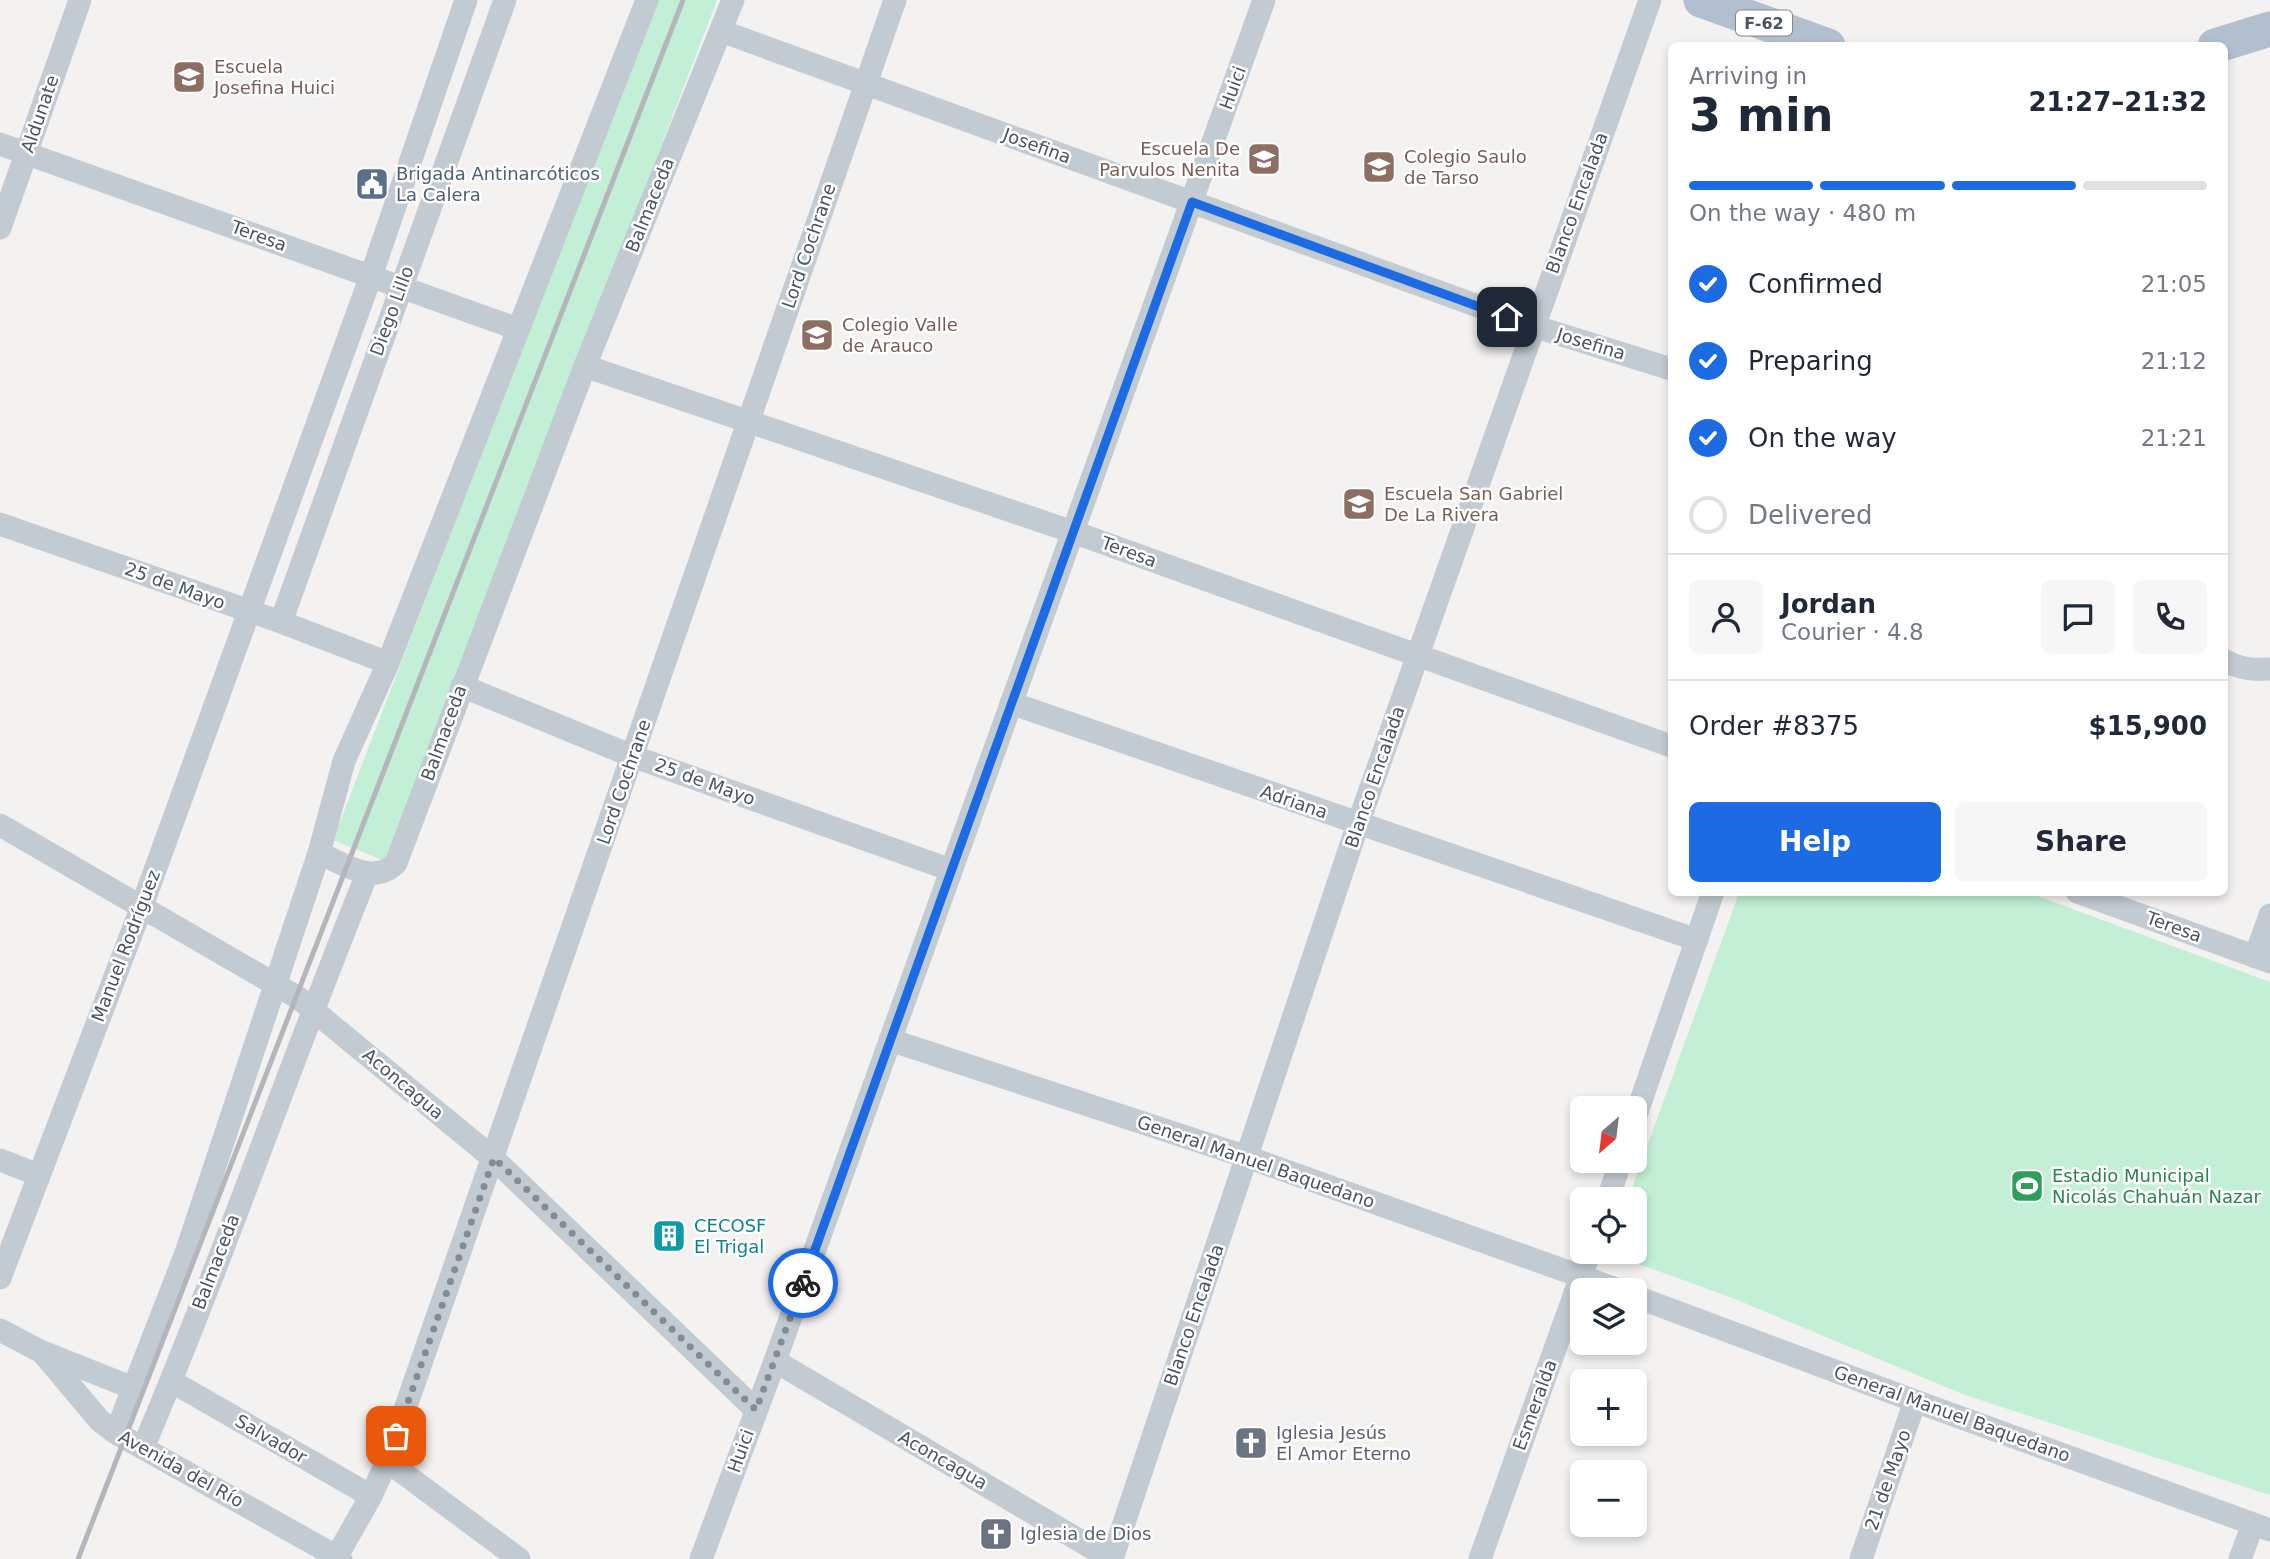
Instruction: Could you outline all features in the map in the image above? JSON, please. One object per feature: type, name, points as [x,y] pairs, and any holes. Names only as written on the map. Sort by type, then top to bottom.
[{"type":"main road","name":"F-62","points":[[1701,0],[1817,42]]},
{"type":"main road","points":[[2228,42],[2270,29]]},
{"type":"street","name":"Aldunate","points":[[0,228],[80,0]]},
{"type":"street","name":"Diego Lillo","points":[[248,612],[371,276],[466,0]]},
{"type":"street","name":"Diego Lillo","points":[[281,622],[505,0]]},
{"type":"street","name":"Balmaceda","points":[[116,1433],[186,1253],[319,853],[344,761],[388,663],[647,0]]},
{"type":"street","name":"Balmaceda","points":[[143,1448],[312,1009],[367,874],[388,871],[396,863],[585,366],[733,0]]},
{"type":"street","name":"Lord Cochrane","points":[[339,1558],[387,1461],[895,0]]},
{"type":"street","name":"Huici","points":[[701,1559],[775,1361],[1265,0]]},
{"type":"street","name":"Blanco Encalada","points":[[1112,1559],[1358,824],[1650,0]]},
{"type":"street","name":"Josefina","points":[[721,31],[1534,326],[1668,368]]},
{"type":"street","name":"Teresa","points":[[0,144],[518,329]]},
{"type":"street","name":"Teresa","points":[[585,366],[1073,532],[1668,745]]},
{"type":"street","name":"25 de Mayo","points":[[0,524],[281,622],[388,663]]},
{"type":"street","name":"Manuel Rodríguez","points":[[0,1278],[142,906],[248,612]]},
{"type":"street","points":[[2228,662],[2237,668],[2270,669]]},
{"type":"street","name":"25 de Mayo","points":[[462,686],[632,756],[951,870]]},
{"type":"street","name":"Adriana","points":[[1011,703],[1697,940]]},
{"type":"street","name":"Aconcagua","points":[[0,825],[276,985],[312,1009],[494,1158],[756,1410]]},
{"type":"street","points":[[319,853],[367,874]]},
{"type":"street","points":[[1643,1096],[1712,896]]},
{"type":"street","name":"Teresa","points":[[2088,896],[2262,960]]},
{"type":"street","points":[[2262,960],[2270,915]]},
{"type":"street","name":"General Manuel Baquedano","points":[[890,1040],[1247,1157],[1589,1278]]},
{"type":"street","points":[[0,1160],[39,1175]]},
{"type":"street","name":"Esmeralda","points":[[1480,1559],[1585,1264]]},
{"type":"street","name":"General Manuel Baquedano","points":[[1647,1301],[2261,1527]]},
{"type":"street","name":"Avenida del Río","points":[[0,1330],[43,1352],[133,1388]]},
{"type":"street","name":"Avenida del Río","points":[[43,1352],[100,1421],[116,1433],[339,1558]]},
{"type":"street","name":"Aconcagua","points":[[775,1361],[1112,1559]]},
{"type":"street","name":"Salvador","points":[[171,1381],[371,1496]]},
{"type":"street","name":"21 de Mayo","points":[[1861,1559],[1915,1401]]},
{"type":"street","points":[[387,1461],[519,1559]]},
{"type":"street","points":[[2240,1559],[2261,1527]]},
{"type":"green space","points":[[656,0],[717,0],[387,862],[333,840]]},
{"type":"green space","name":"Estadio Municipal Nicolás Chahuán Nazar","points":[[1738,896],[2037,896],[2270,982],[2270,1495],[1965,1395],[1735,1299],[1639,1264],[1647,1264],[1647,1187],[1632,1187],[1637,1173],[1647,1173],[1647,1147]]},
{"type":"railway","points":[[78,1559],[683,0]]},
{"type":"way so far","points":[[396,1436],[494,1158],[756,1410],[803,1283]]},
{"type":"place","name":"Escuela Josefina Huici","points":[[189,77]]},
{"type":"place","name":"Escuela De Parvulos Nenita","points":[[1264,159]]},
{"type":"place","name":"Colegio Saulo de Tarso","points":[[1379,167]]},
{"type":"place","name":"Brigada Antinarcóticos La Calera","points":[[372,184]]},
{"type":"place","name":"Colegio Valle de Arauco","points":[[817,335]]},
{"type":"place","name":"Escuela San Gabriel De La Rivera","points":[[1359,504]]},
{"type":"place","name":"Estadio Municipal Nicolás Chahuán Nazar","points":[[2027,1186]]},
{"type":"place","name":"CECOSF El Trigal","points":[[669,1236]]},
{"type":"place","name":"Iglesia Jesús El Amor Eterno","points":[[1251,1443]]},
{"type":"place","name":"Iglesia de Dios","points":[[996,1534]]},
{"type":"route","points":[[803,1283],[1192,202],[1507,317]]}]
